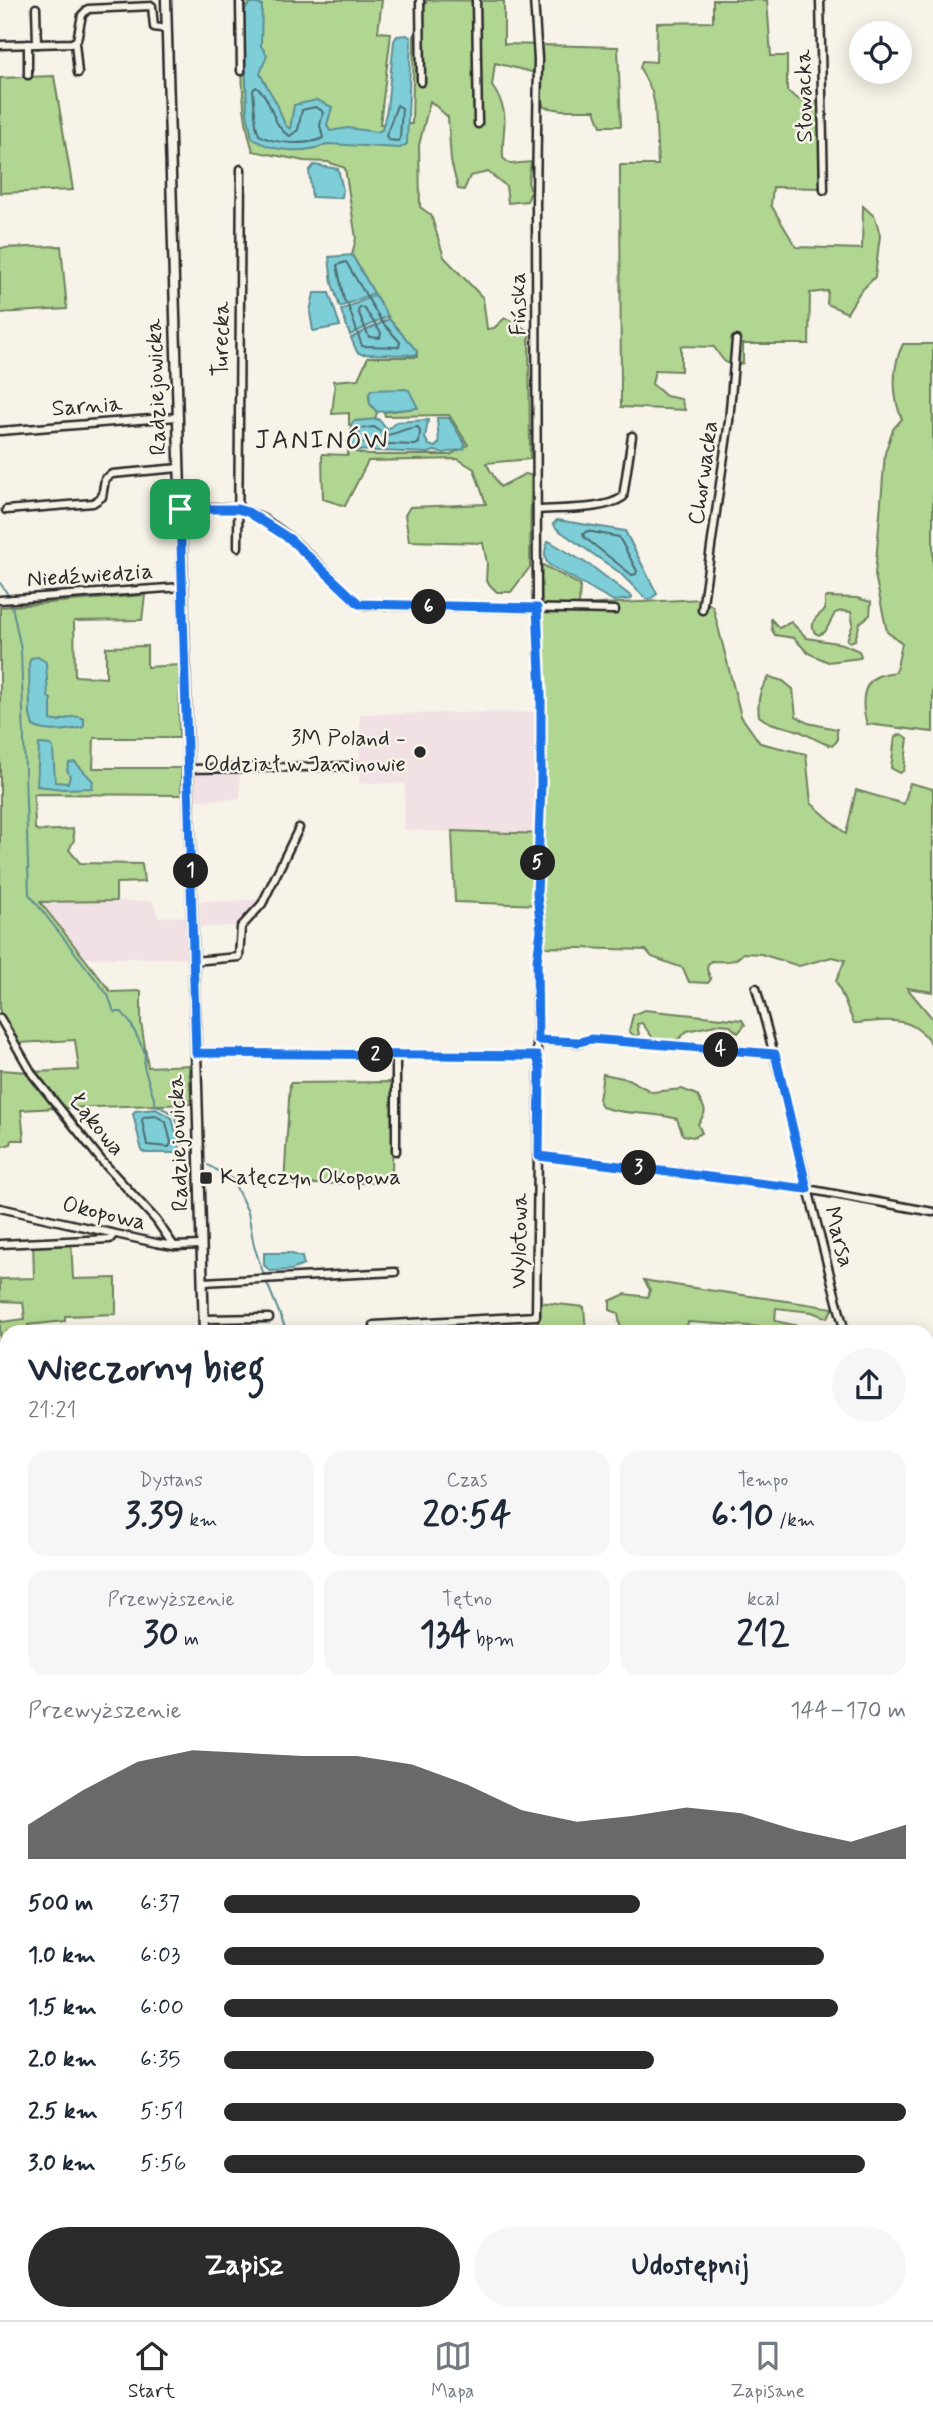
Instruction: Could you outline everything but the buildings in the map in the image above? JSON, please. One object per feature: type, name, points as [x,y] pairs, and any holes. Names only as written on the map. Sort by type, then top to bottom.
[{"type":"main road","name":"Radziejowicka","points":[[166,0],[204,1325]]},
{"type":"street","points":[[240,0],[241,71]]},
{"type":"street","points":[[420,0],[421,82]]},
{"type":"street","points":[[477,0],[478,124]]},
{"type":"street","name":"Fińska","points":[[534,0],[538,59],[537,608],[541,772],[537,894],[541,930],[537,961],[538,1040]]},
{"type":"street","name":"Słowacka","points":[[820,0],[824,190]]},
{"type":"street","points":[[78,73],[75,42],[82,15],[88,9],[152,6],[153,27],[167,29]]},
{"type":"street","points":[[36,8],[37,44]]},
{"type":"street","points":[[0,45],[75,42]]},
{"type":"street","points":[[28,44],[28,75]]},
{"type":"street","name":"Turecka","points":[[238,547],[241,169]]},
{"type":"street","name":"Chorwacka","points":[[702,610],[729,421],[736,340]]},
{"type":"street","name":"Sarnia","points":[[0,430],[177,417]]},
{"type":"street","points":[[537,510],[569,509],[615,502],[623,497],[632,436]]},
{"type":"street","points":[[6,510],[93,503],[100,500],[104,479],[112,474],[179,468]]},
{"type":"street","points":[[180,509],[237,509],[248,512],[290,539],[359,604],[615,610]]},
{"type":"street","name":"Niedźwiedzia","points":[[0,600],[182,587]]},
{"type":"street","points":[[187,769],[357,766]]},
{"type":"street","points":[[193,961],[239,957],[241,927],[262,904],[299,828]]},
{"type":"street","name":"Marsa","points":[[756,988],[843,1325]]},
{"type":"street","name":"Łąkowa","points":[[0,1018],[33,1075],[101,1160],[156,1220],[174,1246]]},
{"type":"street","points":[[538,1040],[579,1042],[591,1039],[775,1054]]},
{"type":"street","name":"Wylotowa","points":[[374,1325],[536,1316],[540,1068],[537,1056],[538,1040]]},
{"type":"street","points":[[196,1053],[537,1056]]},
{"type":"street","points":[[396,1055],[396,1151]]},
{"type":"street","points":[[539,1156],[807,1189],[933,1212]]},
{"type":"street","name":"Okopowa","points":[[0,1208],[174,1246],[201,1245]]},
{"type":"street","points":[[0,1244],[110,1240],[114,1234]]},
{"type":"street","points":[[203,1282],[395,1272]]},
{"type":"street","points":[[204,1320],[269,1318]]},
{"type":"shaded area","points":[[542,712],[543,835],[404,830],[405,784],[359,783],[360,714]]},
{"type":"shaded area","points":[[240,772],[240,799],[195,800],[194,777],[198,773]]},
{"type":"shaded area","points":[[261,900],[239,926],[200,927],[200,901]]},
{"type":"shaded area","points":[[153,901],[158,917],[188,916],[189,958],[84,958],[40,902]]},
{"type":"green space","points":[[382,0],[378,32],[391,33],[380,124],[412,124],[414,35],[427,0],[504,1],[504,44],[618,47],[621,126],[601,126],[595,110],[544,107],[532,72],[495,63],[492,86],[502,106],[505,122],[503,158],[510,164],[531,162],[528,182],[531,192],[527,201],[508,203],[506,186],[488,172],[470,176],[464,190],[458,189],[451,161],[448,117],[430,101],[419,145],[420,207],[431,215],[444,257],[483,298],[487,329],[494,328],[505,318],[529,332],[530,459],[486,463],[500,487],[525,474],[531,475],[530,567],[511,592],[497,592],[486,581],[487,563],[483,543],[409,541],[405,515],[410,507],[486,504],[474,469],[458,459],[368,461],[345,506],[323,499],[322,454],[348,455],[348,450],[368,455],[450,455],[468,445],[449,415],[385,416],[384,412],[418,408],[371,390],[369,399],[377,412],[375,420],[354,421],[349,425],[349,413],[332,414],[335,386],[333,381],[358,379],[368,357],[417,357],[417,352],[389,319],[352,255],[356,238],[345,168],[328,162],[304,161],[253,151],[243,99],[244,9],[246,2]]},
{"type":"green space","points":[[713,0],[767,0],[771,56],[787,56],[787,91],[801,101],[820,102],[820,188],[773,187],[771,205],[796,247],[862,249],[863,206],[875,217],[880,235],[875,277],[860,292],[847,313],[827,304],[828,291],[810,293],[809,344],[743,344],[743,363],[732,365],[720,356],[714,347],[681,346],[681,371],[655,370],[652,384],[666,396],[681,399],[685,410],[621,407],[620,165],[658,165],[655,106],[652,92],[640,68],[642,61],[656,62],[657,23],[713,22]]},
{"type":"green space","points":[[54,76],[73,190],[0,193],[0,78]]},
{"type":"green space","points":[[61,246],[67,309],[0,313],[0,248]]},
{"type":"green space","points":[[903,344],[933,344],[933,732],[867,724],[864,711],[864,697],[868,685],[880,675],[896,672],[902,643],[887,632],[875,575],[885,453],[893,429],[902,419],[896,401],[895,381],[897,361]]},
{"type":"green space","points":[[541,564],[580,585],[579,605],[703,599],[713,607],[741,716],[760,743],[806,754],[811,803],[846,834],[856,790],[904,804],[910,783],[933,789],[933,992],[907,988],[933,1019],[933,1046],[917,1028],[898,1021],[854,1023],[836,981],[845,960],[832,957],[799,966],[761,954],[743,953],[732,960],[711,961],[707,967],[711,979],[708,983],[689,982],[683,968],[652,957],[646,950],[545,947],[543,905],[455,902],[452,831],[543,834]]},
{"type":"green space","points":[[145,595],[142,620],[74,621],[75,676],[106,678],[106,647],[147,646],[147,667],[179,665],[179,738],[94,738],[93,768],[181,768],[181,795],[34,794],[35,829],[73,829],[74,840],[69,850],[80,863],[142,864],[144,882],[116,883],[116,901],[40,902],[111,992],[141,991],[141,1022],[148,1067],[189,1065],[191,1104],[62,1108],[33,1072],[79,1070],[75,1040],[18,1043],[0,1012],[0,607]]},
{"type":"green space","points":[[827,597],[857,598],[871,602],[870,615],[860,623],[855,640],[847,640],[853,624],[851,612],[835,613],[825,632],[819,635],[815,633],[813,623],[825,610]]},
{"type":"green space","points":[[771,619],[779,628],[791,622],[807,638],[843,644],[859,651],[861,656],[828,662],[808,653],[794,638],[775,635]]},
{"type":"green space","points":[[769,677],[783,681],[793,689],[796,716],[808,723],[837,729],[837,741],[832,746],[796,730],[768,722],[759,716],[760,695]]},
{"type":"green space","points":[[901,734],[908,738],[904,770],[900,773],[891,768],[895,737]]},
{"type":"green space","points":[[644,1010],[742,1020],[745,1025],[738,1033],[729,1025],[720,1024],[687,1031],[672,1042],[653,1038],[642,1023],[637,1024],[639,1034],[635,1037],[629,1031],[633,1015]]},
{"type":"green space","points":[[0,1070],[29,1072],[56,1108],[21,1110],[24,1140],[12,1140],[11,1144],[0,1147]]},
{"type":"green space","points":[[603,1074],[628,1079],[652,1092],[682,1089],[697,1095],[705,1110],[698,1124],[702,1133],[693,1137],[683,1135],[677,1119],[602,1107],[599,1100]]},
{"type":"green space","points":[[393,1082],[392,1182],[284,1185],[290,1083]]},
{"type":"green space","points":[[71,1239],[73,1279],[116,1278],[116,1314],[65,1316],[65,1321],[0,1325],[0,1319],[2,1322],[25,1319],[23,1302],[0,1301],[0,1279],[34,1278],[33,1241]]},
{"type":"green space","points":[[644,1280],[833,1308],[827,1318],[812,1312],[776,1308],[775,1321],[794,1325],[688,1322],[687,1325],[620,1325],[618,1313],[610,1310],[610,1301],[625,1294],[648,1297],[650,1290]]},
{"type":"green space","points":[[538,1302],[584,1307],[585,1325],[538,1325]]},
{"type":"water","points":[[250,3],[262,5],[261,46],[267,55],[260,74],[285,125],[290,129],[294,105],[317,100],[332,107],[327,125],[330,131],[348,128],[377,132],[382,130],[387,109],[394,41],[397,36],[407,35],[411,38],[407,144],[400,148],[327,144],[309,149],[289,150],[269,146],[252,138],[247,112],[244,18]]},
{"type":"water","points":[[314,165],[338,169],[342,197],[312,197],[309,171]]},
{"type":"water","points":[[352,255],[374,293],[340,307],[332,283],[329,257]]},
{"type":"water","points":[[314,293],[329,293],[340,326],[313,331],[310,312]]},
{"type":"water","points":[[375,295],[388,316],[350,335],[341,310]]},
{"type":"water","points":[[389,319],[417,351],[416,355],[357,352],[351,338]]},
{"type":"water","points":[[371,390],[409,390],[418,408],[377,412],[370,404]]},
{"type":"water","points":[[437,418],[449,418],[465,444],[464,449],[444,453],[351,450],[351,425],[354,421],[378,419],[386,428],[396,422],[428,420],[425,438],[429,445],[435,447],[439,443]]},
{"type":"water","points":[[557,520],[625,531],[657,594],[649,600],[644,597],[619,572],[557,529],[553,524]]},
{"type":"water","points":[[549,541],[594,568],[632,597],[631,599],[614,601],[549,565],[545,554]]},
{"type":"water","points":[[38,657],[46,662],[51,720],[79,717],[84,719],[84,726],[81,728],[51,731],[33,726],[30,715],[29,663],[31,658]]},
{"type":"water","points":[[39,744],[51,745],[53,748],[55,782],[68,783],[69,763],[75,762],[93,781],[92,788],[37,786]]},
{"type":"water","points":[[156,1109],[172,1118],[181,1153],[142,1151],[133,1114],[135,1111]]},
{"type":"water","points":[[264,1253],[289,1253],[302,1257],[304,1265],[291,1270],[270,1271],[264,1265]]},
{"type":"waterway","points":[[0,583],[7,593]]},
{"type":"waterway","points":[[12,606],[21,649],[29,894],[108,995],[114,1012],[122,1012],[131,1024],[145,1053],[144,1067],[156,1105],[175,1115],[187,1153]]},
{"type":"waterway","points":[[208,1165],[232,1179],[248,1212],[254,1246],[264,1275]]},
{"type":"waterway","points":[[267,1283],[284,1325]]},
{"type":"place","name":"3M Poland - Oddział w Janinowie","points":[[420,752]]},
{"type":"place","name":"Kałęczyn Okopowa","points":[[206,1178]]},
{"type":"district","name":"JANINÓW","points":[[322,441]]},
{"type":"route","points":[[180,509],[237,509],[248,512],[290,539],[359,604],[537,608],[541,695],[537,894],[541,930],[537,961],[538,1040],[579,1042],[591,1039],[775,1054],[807,1189],[539,1156],[540,1068],[537,1056],[196,1053],[180,509]]}]
